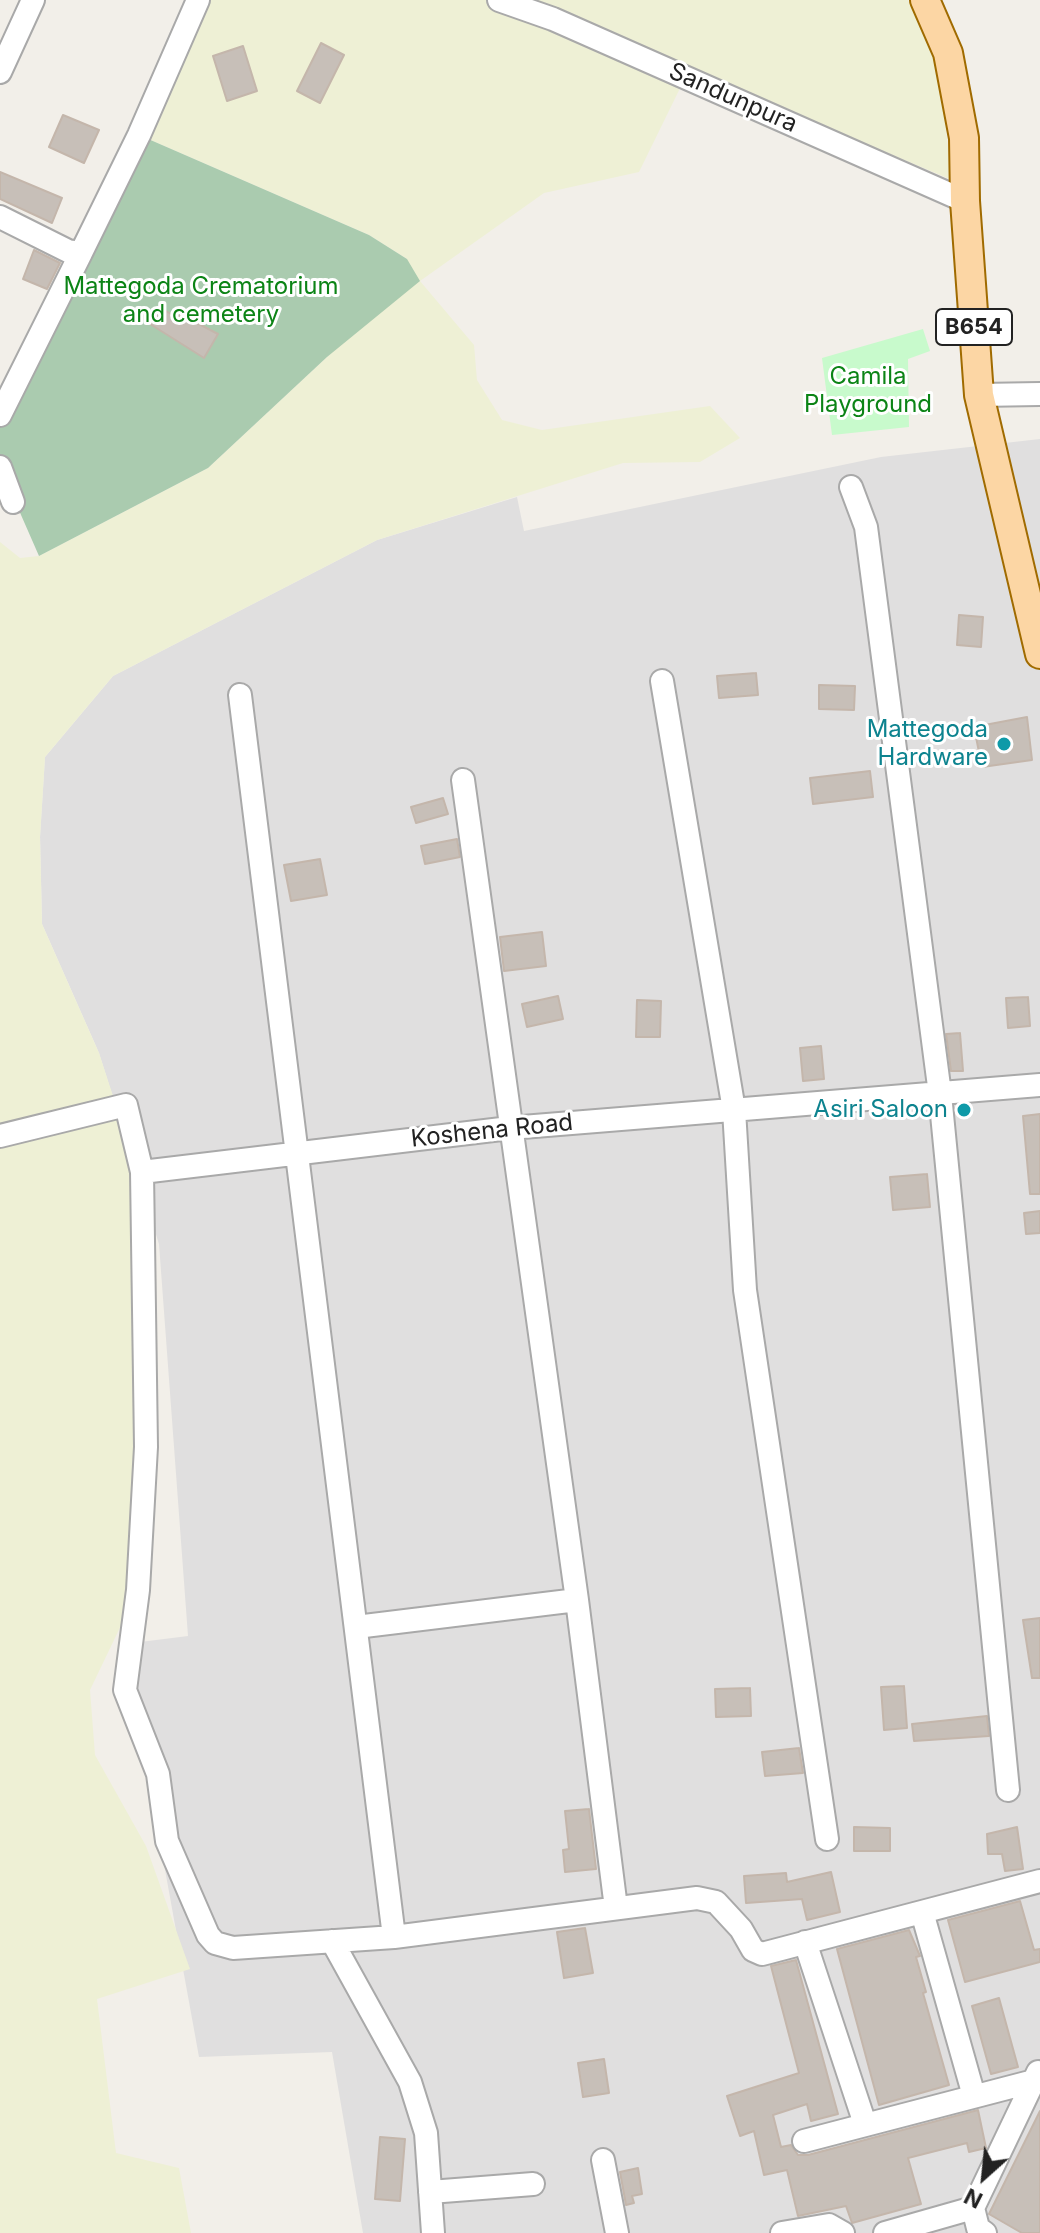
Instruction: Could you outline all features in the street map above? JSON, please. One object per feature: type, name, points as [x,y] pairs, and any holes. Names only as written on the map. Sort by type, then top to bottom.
[{"type":"main road","name":"B654","points":[[925,0],[948,53],[964,138],[965,201],[979,395],[1040,654]]},
{"type":"street","points":[[0,72],[33,0]]},
{"type":"street","points":[[0,415],[139,135],[198,0]]},
{"type":"street","name":"Sandunpura","points":[[499,0],[553,19],[965,201]]},
{"type":"street","points":[[0,217],[68,251],[81,253]]},
{"type":"street","points":[[979,395],[1040,394]]},
{"type":"street","points":[[0,467],[13,502]]},
{"type":"street","points":[[851,487],[866,527],[940,1094],[1008,1790]]},
{"type":"street","points":[[662,681],[734,1110],[745,1290],[827,1839]]},
{"type":"street","points":[[240,695],[394,1937]]},
{"type":"street","points":[[463,780],[577,1600],[616,1908]]},
{"type":"street","name":"Koshena Road","points":[[142,1172],[510,1128],[1040,1085]]},
{"type":"street","points":[[0,1136],[126,1105],[142,1172],[146,1447],[138,1590],[125,1690],[158,1774],[167,1841],[208,1935],[215,1943],[233,1948],[394,1937],[697,1898],[716,1902],[741,1929],[753,1950],[762,1954],[1039,1885]]},
{"type":"street","points":[[356,1627],[577,1600]]},
{"type":"street","points":[[922,1912],[974,2096]]},
{"type":"street","points":[[332,1941],[410,2082],[426,2133],[433,2233]]},
{"type":"street","points":[[805,1942],[865,2124]]},
{"type":"street","points":[[804,2141],[974,2096],[1037,2074]]},
{"type":"street","points":[[985,2233],[978,2228],[973,2208],[1037,2074]]},
{"type":"street","points":[[603,2160],[617,2233]]},
{"type":"street","points":[[430,2192],[533,2184]]},
{"type":"street","points":[[885,2233],[973,2208]]},
{"type":"street","points":[[782,2233],[829,2225],[843,2233]]},
{"type":"shaded area","points":[[1040,439],[1040,2233],[363,2233],[332,2052],[199,2057],[124,1644],[188,1636],[159,1244],[99,1053],[42,924],[40,837],[45,757],[113,676],[377,540],[517,497],[524,531],[881,457]]},
{"type":"green space","points":[[198,0],[499,0],[686,76],[639,172],[544,193],[420,281],[474,345],[477,380],[502,420],[542,430],[710,406],[740,438],[700,462],[623,463],[377,540],[113,676],[45,757],[40,837],[42,924],[99,1053],[141,1182],[138,1590],[90,1690],[95,1755],[146,1846],[190,1969],[97,1999],[116,2153],[179,2168],[191,2233],[0,2233],[0,542],[20,558],[39,556],[208,468],[327,357],[407,259],[369,235],[139,135]]},
{"type":"green space","points":[[523,0],[908,0],[938,61],[952,180]]},
{"type":"green space","name":"Mattegoda Crematorium and cemetery","points":[[139,135],[369,235],[407,259],[420,281],[327,357],[208,468],[39,556],[0,467],[0,415]]},
{"type":"green space","name":"Camila Playground","points":[[923,329],[930,351],[908,359],[909,427],[832,435],[822,358]]},
{"type":"building","points":[[321,43],[344,55],[320,103],[297,91]]},
{"type":"building","points":[[243,46],[257,91],[227,101],[213,56]]},
{"type":"building","points":[[63,115],[99,130],[84,163],[49,147]]},
{"type":"building","points":[[0,172],[62,198],[52,223],[0,199]]},
{"type":"building","points":[[34,250],[60,263],[47,289],[23,279]]},
{"type":"building","points":[[159,307],[218,334],[204,358],[150,324]]},
{"type":"building","points":[[959,615],[983,617],[981,647],[957,645]]},
{"type":"building","points":[[756,673],[758,695],[719,698],[717,676]]},
{"type":"building","points":[[819,685],[855,686],[854,710],[819,709]]},
{"type":"building","name":"Mattegoda Hardware","points":[[1027,717],[1032,760],[982,767],[974,727]]},
{"type":"building","points":[[870,771],[873,797],[813,804],[810,778]]},
{"type":"building","points":[[443,798],[448,814],[416,823],[411,807]]},
{"type":"building","points":[[457,839],[460,857],[425,864],[421,846]]},
{"type":"building","points":[[320,859],[327,895],[291,901],[284,865]]},
{"type":"building","points":[[542,932],[546,966],[504,971],[500,937]]},
{"type":"building","points":[[558,996],[563,1019],[527,1027],[522,1004]]},
{"type":"building","points":[[1028,997],[1030,1026],[1008,1028],[1006,998]]},
{"type":"building","points":[[637,1000],[661,1001],[660,1037],[636,1037]]},
{"type":"building","points":[[960,1033],[963,1071],[951,1071],[946,1034]]},
{"type":"building","points":[[821,1046],[824,1079],[803,1081],[800,1048]]},
{"type":"building","points":[[1040,1114],[1040,1194],[1030,1194],[1023,1116]]},
{"type":"building","points":[[927,1174],[930,1207],[893,1210],[890,1177]]},
{"type":"building","points":[[1040,1211],[1040,1233],[1026,1234],[1024,1213]]},
{"type":"building","points":[[1040,1618],[1040,1678],[1032,1678],[1023,1620]]},
{"type":"building","points":[[904,1686],[907,1728],[884,1730],[881,1687]]},
{"type":"building","points":[[750,1688],[751,1716],[716,1717],[715,1689]]},
{"type":"building","points":[[987,1716],[989,1736],[914,1741],[912,1724]]},
{"type":"building","points":[[799,1748],[803,1773],[765,1776],[762,1752]]},
{"type":"building","points":[[589,1809],[596,1869],[565,1872],[563,1850],[569,1849],[565,1811]]},
{"type":"building","points":[[854,1827],[890,1828],[890,1851],[854,1851]]},
{"type":"building","points":[[1017,1827],[1023,1869],[1005,1871],[1002,1854],[988,1854],[987,1834]]},
{"type":"building","points":[[831,1872],[840,1912],[807,1920],[802,1899],[746,1903],[744,1876],[786,1873],[787,1882]]},
{"type":"building","points":[[1020,1901],[1034,1950],[1040,1949],[1040,1962],[965,1982],[948,1920]]},
{"type":"building","points":[[585,1928],[593,1973],[564,1978],[557,1932]]},
{"type":"building","points":[[909,1930],[920,1956],[916,1957],[926,1992],[923,1993],[949,2085],[879,2105],[837,1949]]},
{"type":"building","points":[[796,1960],[838,2114],[811,2121],[807,2104],[773,2115],[781,2147],[791,2145],[798,2155],[808,2155],[978,2110],[986,2148],[969,2152],[967,2143],[908,2158],[921,2204],[852,2223],[846,2206],[798,2216],[787,2170],[764,2175],[754,2131],[740,2136],[727,2096],[799,2073],[771,1966]]},
{"type":"building","points":[[999,1998],[1018,2067],[991,2074],[972,2006]]},
{"type":"building","points":[[604,2059],[609,2093],[583,2097],[578,2063]]},
{"type":"building","points":[[1040,2111],[1040,2233],[1022,2233],[989,2214]]},
{"type":"building","points":[[380,2137],[405,2139],[400,2201],[375,2199]]},
{"type":"building","points":[[638,2168],[642,2194],[632,2196],[634,2203],[626,2205],[620,2172]]},
{"type":"place","name":"Mattegoda Hardware","points":[[1004,744]]},
{"type":"place","name":"Asiri Saloon","points":[[964,1110]]}]
